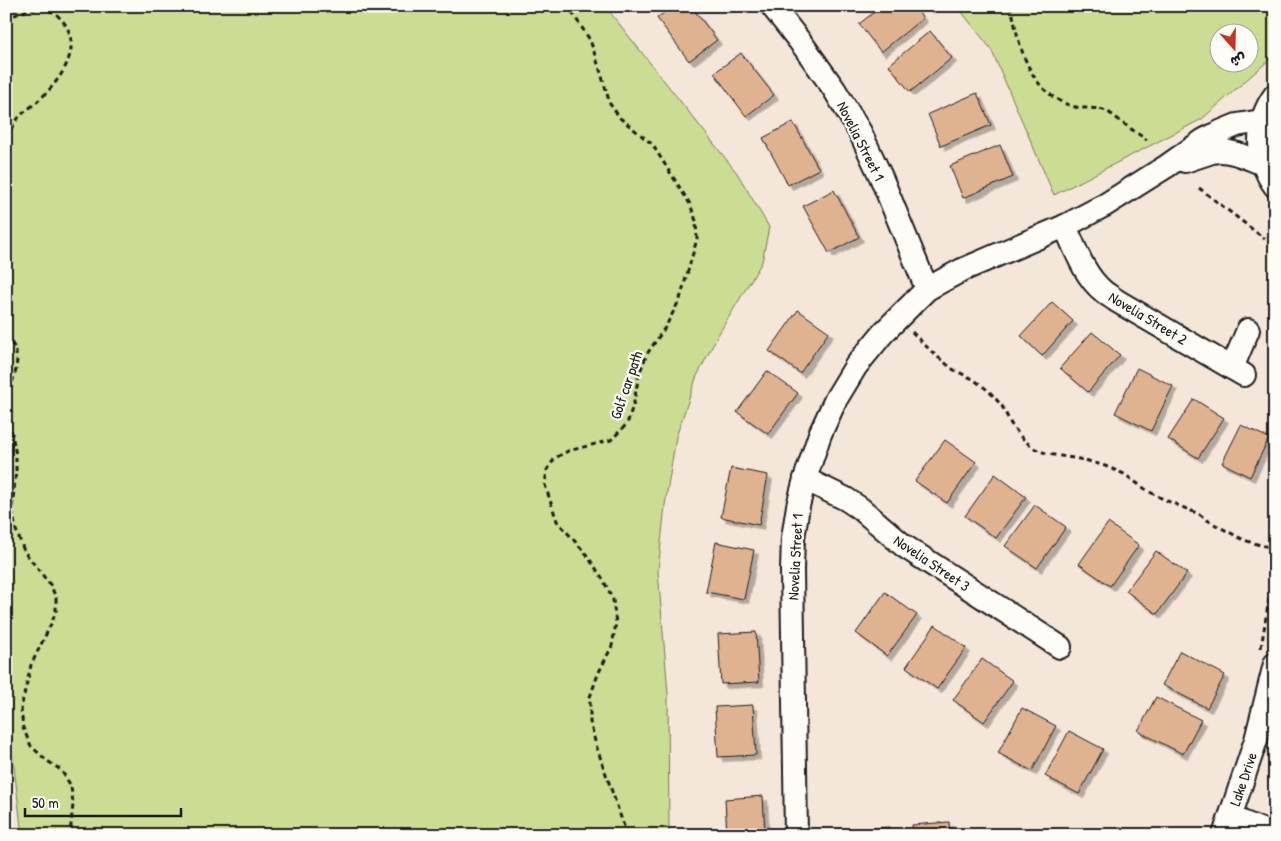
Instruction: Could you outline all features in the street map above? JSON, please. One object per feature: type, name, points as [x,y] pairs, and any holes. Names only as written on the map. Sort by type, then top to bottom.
[{"type":"street","name":"Novelia Street 1","points":[[772,6],[834,89],[860,132],[927,289]]},
{"type":"street","points":[[1275,95],[1268,104],[1261,121],[1260,135],[1260,150],[1263,164],[1269,179],[1275,186]]},
{"type":"street","name":"Novelia Street 1","points":[[796,835],[793,538],[805,479],[820,434],[836,399],[856,366],[883,333],[927,289],[962,270],[1065,226],[1105,205],[1167,166],[1196,145],[1220,132],[1261,121]]},
{"type":"street","name":"Novelia Street 1","points":[[1167,166],[1213,152],[1229,152],[1263,164]]},
{"type":"street","name":"Novelia Street 2","points":[[1065,226],[1091,279],[1103,292],[1238,371],[1248,330]]},
{"type":"street","name":"Novelia Street 3","points":[[805,479],[846,499],[904,546],[1060,647]]},
{"type":"street","name":"Lake Drive","points":[[1227,826],[1256,740],[1275,664]]},
{"type":"street","points":[[1227,826],[1266,832],[1270,835]]},
{"type":"path","name":"Golf car path","points":[[565,6],[573,14],[590,40],[610,104],[620,118],[652,144],[690,204],[696,221],[697,239],[680,299],[666,326],[647,354],[639,374],[634,402],[627,424],[611,440],[568,451],[555,458],[547,470],[545,485],[557,521],[586,554],[603,579],[613,600],[616,623],[612,646],[598,674],[590,697],[590,722],[627,835]]},
{"type":"path","points":[[1010,6],[1021,51],[1030,70],[1056,100],[1074,107],[1093,107],[1107,112],[1147,140]]},
{"type":"path","points":[[6,19],[26,10],[43,8],[56,13],[66,23],[71,35],[72,49],[57,80],[41,98],[20,116],[6,135]]},
{"type":"path","points":[[1199,188],[1265,239]]},
{"type":"path","points":[[900,316],[934,354],[954,370],[989,390],[1002,406],[1011,424],[1033,448],[1048,454],[1085,460],[1105,466],[1124,474],[1164,500],[1199,514],[1236,536],[1260,545],[1275,548]]},
{"type":"path","points":[[6,336],[15,348],[18,359],[9,392],[8,414],[16,455],[13,516],[24,551],[51,586],[56,598],[56,612],[31,665],[21,708],[23,728],[31,746],[46,760],[62,770],[71,786],[74,804],[70,835]]},
{"type":"green space","points":[[6,6],[605,6],[737,173],[769,227],[762,262],[718,335],[696,378],[676,437],[665,505],[658,571],[668,693],[669,835],[22,835],[6,698]]},
{"type":"green space","points":[[957,6],[1275,6],[1275,53],[1258,70],[1258,22],[1208,22],[1208,72],[1255,72],[1202,119],[1054,195],[991,49]]},
{"type":"building","points":[[673,6],[691,6],[717,40],[689,61],[657,18]]},
{"type":"building","points":[[882,6],[913,6],[923,18],[881,52],[859,24]]},
{"type":"building","points":[[930,31],[952,58],[910,92],[889,65]]},
{"type":"building","points":[[741,53],[774,95],[746,116],[714,73]]},
{"type":"building","points":[[977,93],[991,125],[941,146],[928,114]]},
{"type":"building","points":[[793,122],[819,169],[788,185],[763,138]]},
{"type":"building","points":[[1000,145],[1013,177],[963,198],[950,166]]},
{"type":"building","points":[[834,190],[859,237],[829,253],[803,206]]},
{"type":"building","points":[[1052,302],[1073,321],[1042,356],[1021,336]]},
{"type":"building","points":[[798,310],[829,332],[800,373],[769,351]]},
{"type":"building","points":[[1092,332],[1120,355],[1088,392],[1060,368]]},
{"type":"building","points":[[1137,368],[1173,386],[1151,431],[1115,413]]},
{"type":"building","points":[[767,371],[798,393],[768,434],[737,412]]},
{"type":"building","points":[[1194,399],[1224,418],[1198,458],[1168,439]]},
{"type":"building","points":[[1241,425],[1269,438],[1250,477],[1222,463]]},
{"type":"building","points":[[945,440],[976,462],[947,503],[915,481]]},
{"type":"building","points":[[731,468],[768,475],[759,525],[721,517]]},
{"type":"building","points":[[995,474],[1026,497],[996,538],[965,516]]},
{"type":"building","points":[[1035,505],[1066,527],[1037,568],[1005,546]]},
{"type":"building","points":[[1108,523],[1139,545],[1110,586],[1079,564]]},
{"type":"building","points":[[716,542],[754,550],[744,599],[706,592]]},
{"type":"building","points":[[1156,551],[1187,573],[1157,614],[1126,591]]},
{"type":"building","points":[[885,592],[917,615],[887,656],[856,633]]},
{"type":"building","points":[[935,625],[966,648],[937,689],[906,667]]},
{"type":"building","points":[[756,632],[759,682],[721,684],[718,634]]},
{"type":"building","points":[[1180,651],[1225,675],[1207,708],[1162,685]]},
{"type":"building","points":[[982,659],[1013,681],[984,722],[953,700]]},
{"type":"building","points":[[1156,697],[1201,720],[1183,754],[1138,731]]},
{"type":"building","points":[[753,705],[756,755],[718,757],[715,707]]},
{"type":"building","points":[[1022,708],[1056,726],[1032,771],[998,753]]},
{"type":"building","points":[[1069,731],[1103,749],[1079,794],[1045,776]]},
{"type":"building","points":[[763,796],[765,835],[727,835],[725,799]]},
{"type":"building","points":[[949,822],[950,835],[913,835],[912,825]]},
{"type":"building","points":[[889,827],[889,835],[852,835],[852,830]]}]
